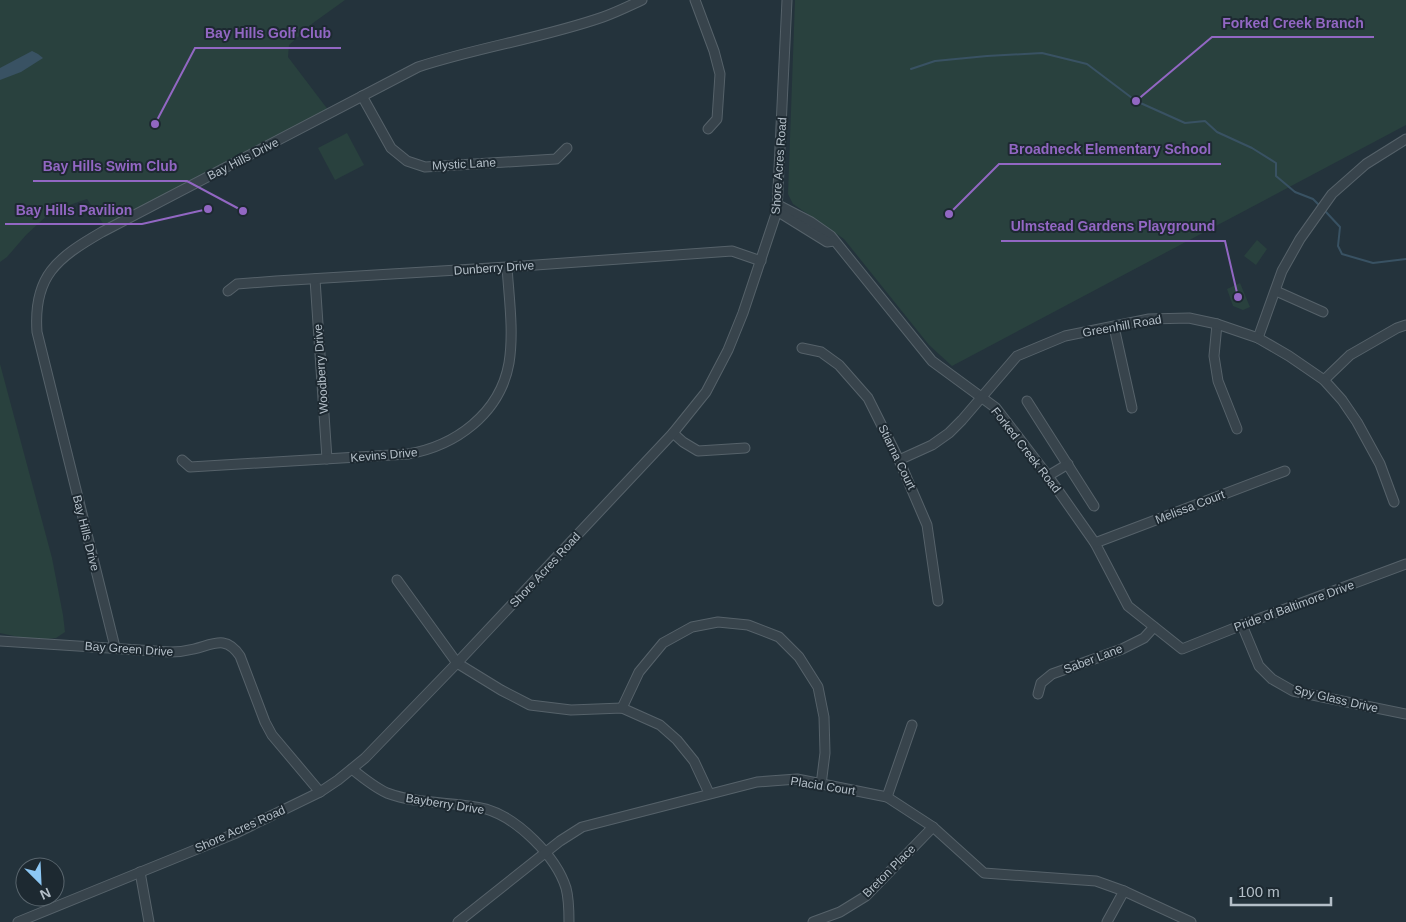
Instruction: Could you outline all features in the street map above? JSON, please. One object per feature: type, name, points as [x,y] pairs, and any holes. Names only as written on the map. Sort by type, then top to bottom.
[{"type":"street","name":"Bay Hills Drive","points":[[115,648],[37,332],[38,303],[44,280],[61,258],[76,247],[418,66],[446,57],[574,26],[606,16],[642,0]]},
{"type":"street","points":[[695,0],[714,51],[720,74],[717,119],[708,129]]},
{"type":"street","name":"Shore Acres Road","points":[[18,922],[234,834],[320,792],[352,769],[457,663],[673,432],[706,392],[719,368],[743,313],[778,208],[787,0]]},
{"type":"street","name":"Mystic Lane","points":[[362,96],[392,148],[407,161],[425,167],[556,159],[567,148]]},
{"type":"street","points":[[1258,338],[1282,271],[1300,239],[1332,194],[1366,164],[1406,139]]},
{"type":"street","name":"Forked Creek Road","points":[[778,208],[811,222],[831,236],[932,361],[996,408],[1048,476],[1095,543],[1128,606],[1182,649]]},
{"type":"street","name":"Dunberry Drive","points":[[228,291],[237,284],[732,251],[761,262]]},
{"type":"street","name":"Kevins Drive","points":[[182,460],[190,467],[408,454],[425,451],[455,438],[477,420],[490,406],[504,381],[509,362],[510,324],[507,267]]},
{"type":"street","name":"Woodberry Drive","points":[[315,279],[327,459]]},
{"type":"street","points":[[1276,291],[1323,312]]},
{"type":"street","name":"Greenhill Road","points":[[899,460],[932,445],[949,433],[1017,356],[1065,336],[1149,319],[1189,318],[1217,324],[1258,338],[1324,380],[1342,400],[1357,422],[1380,464],[1394,502]]},
{"type":"street","points":[[1217,324],[1214,356],[1218,381],[1237,429]]},
{"type":"street","points":[[1324,380],[1350,355],[1397,328],[1406,326]]},
{"type":"street","points":[[1114,327],[1132,408]]},
{"type":"street","name":"Stiarna Court","points":[[802,348],[821,352],[839,365],[868,398],[899,460],[927,524],[938,601]]},
{"type":"street","points":[[1026,401],[1094,506]]},
{"type":"street","points":[[673,432],[683,442],[698,450],[745,448]]},
{"type":"street","points":[[1048,476],[1068,464]]},
{"type":"street","name":"Melissa Court","points":[[1095,543],[1285,471]]},
{"type":"street","name":"Pride of Baltimore Drive","points":[[1182,649],[1406,564]]},
{"type":"street","points":[[397,580],[457,663],[530,705],[571,710],[622,708],[660,725],[677,740],[694,761],[709,794]]},
{"type":"street","points":[[622,708],[639,672],[662,643],[692,628],[718,622],[748,625],[779,637],[799,658],[818,687],[824,717],[825,753],[820,785]]},
{"type":"street","name":"Spy Glass Drive","points":[[1242,625],[1259,666],[1272,679],[1293,691],[1406,714]]},
{"type":"street","name":"Saber Lane","points":[[1038,694],[1041,683],[1052,674],[1122,649],[1144,638],[1154,627]]},
{"type":"street","name":"Bay Green Drive","points":[[0,641],[170,652],[192,650],[217,642],[227,643],[234,647],[240,656],[265,722],[272,735],[320,792]]},
{"type":"street","points":[[888,797],[912,725]]},
{"type":"street","name":"Bayberry Drive","points":[[352,769],[374,786],[400,797],[474,807],[500,815],[524,831],[545,853],[566,887],[569,922]]},
{"type":"street","name":"Placid Court","points":[[458,922],[560,840],[582,827],[757,782],[796,779],[888,797],[932,827],[984,873],[1096,881],[1124,891],[1191,922]]},
{"type":"street","name":"Breton Place","points":[[813,922],[840,912],[866,896],[932,827]]},
{"type":"street","points":[[140,872],[149,922]]},
{"type":"street","points":[[1107,922],[1124,891]]},
{"type":"green space","points":[[0,0],[345,0],[313,23],[289,45],[288,57],[332,115],[106,228],[87,199],[52,211],[0,262]]},
{"type":"green space","points":[[795,0],[1406,0],[1406,125],[952,366],[929,345],[844,239],[793,204],[788,194]]},
{"type":"green space","points":[[347,133],[364,165],[335,180],[318,148]]},
{"type":"green space","points":[[1257,240],[1267,249],[1256,265],[1244,256]]},
{"type":"green space","points":[[1240,283],[1250,307],[1243,310],[1233,306],[1227,289]]},
{"type":"green space","points":[[0,364],[52,558],[65,632],[56,638],[23,638],[0,633]]},
{"type":"water","points":[[32,51],[43,58],[21,72],[0,80],[0,68]]},
{"type":"waterway","points":[[911,69],[935,61],[1042,53],[1087,64],[1136,101],[1185,123],[1205,121],[1217,132],[1252,148],[1276,163],[1276,176],[1295,192],[1313,199],[1318,204]]},
{"type":"waterway","points":[[1326,212],[1340,227],[1338,246],[1342,254],[1373,263],[1406,259]]},
{"type":"place","name":"Forked Creek Branch","points":[[1136,101]]},
{"type":"place","name":"Bay Hills Golf Club","points":[[155,124]]},
{"type":"place","name":"Bay Hills Pavilion","points":[[208,209]]},
{"type":"place","name":"Bay Hills Swim Club","points":[[243,211]]},
{"type":"place","name":"Broadneck Elementary School","points":[[949,214]]},
{"type":"place","name":"Ulmstead Gardens Playground","points":[[1238,297]]}]
